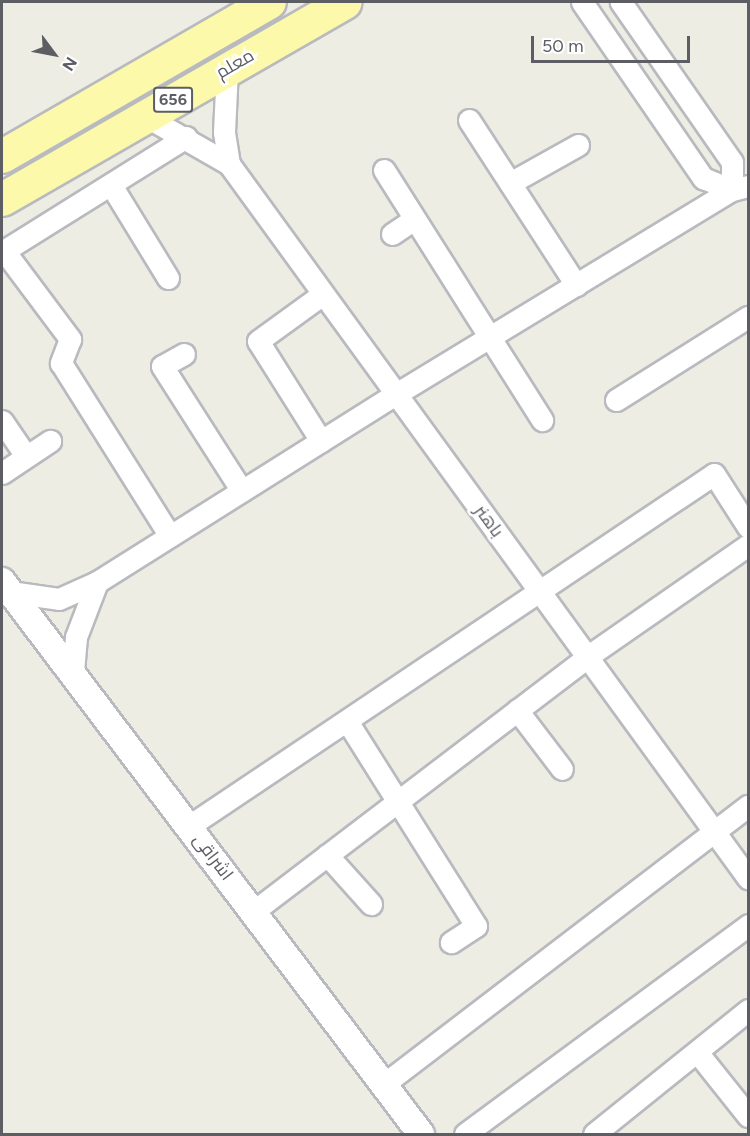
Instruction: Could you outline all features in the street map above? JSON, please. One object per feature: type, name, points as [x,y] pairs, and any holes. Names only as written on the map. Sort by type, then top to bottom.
[{"type":"main road","name":"معلم","points":[[2,156],[269,2]]},
{"type":"main road","name":"معلم","points":[[2,199],[344,2]]},
{"type":"street","points":[[582,2],[703,178],[740,188]]},
{"type":"street","points":[[621,2],[732,162],[740,188]]},
{"type":"street","points":[[227,69],[224,132],[229,164]]},
{"type":"street","points":[[145,116],[186,137],[229,164]]},
{"type":"street","points":[[469,120],[576,285]]},
{"type":"street","points":[[170,536],[61,363],[69,339],[3,252],[186,137]]},
{"type":"street","points":[[510,183],[578,145]]},
{"type":"street","name":"باهنر","points":[[229,164],[748,878]]},
{"type":"street","points":[[384,170],[488,339],[542,420]]},
{"type":"street","points":[[111,185],[168,278]]},
{"type":"street","points":[[6,586],[59,599],[98,582],[396,394],[740,188]]},
{"type":"street","points":[[392,234],[414,219]]},
{"type":"street","points":[[321,441],[258,341],[323,294]]},
{"type":"street","points":[[616,400],[748,317]]},
{"type":"street","points":[[184,354],[162,366],[242,491]]},
{"type":"street","points":[[2,421],[26,456]]},
{"type":"street","points":[[2,472],[50,441]]},
{"type":"street","points":[[189,826],[541,593],[714,474],[748,527]]},
{"type":"street","points":[[254,911],[587,657],[748,545]]},
{"type":"street","points":[[73,674],[76,637],[98,582]]},
{"type":"street","name":"اشراقی","points":[[6,586],[421,1134]]},
{"type":"street","points":[[517,710],[562,769]]},
{"type":"street","points":[[347,721],[476,927],[451,942]]},
{"type":"street","points":[[384,1084],[716,833],[748,806]]},
{"type":"street","points":[[327,855],[371,904]]},
{"type":"street","points":[[465,1134],[748,926]]},
{"type":"street","points":[[594,1134],[748,1010]]},
{"type":"street","points":[[697,1052],[748,1116]]}]
